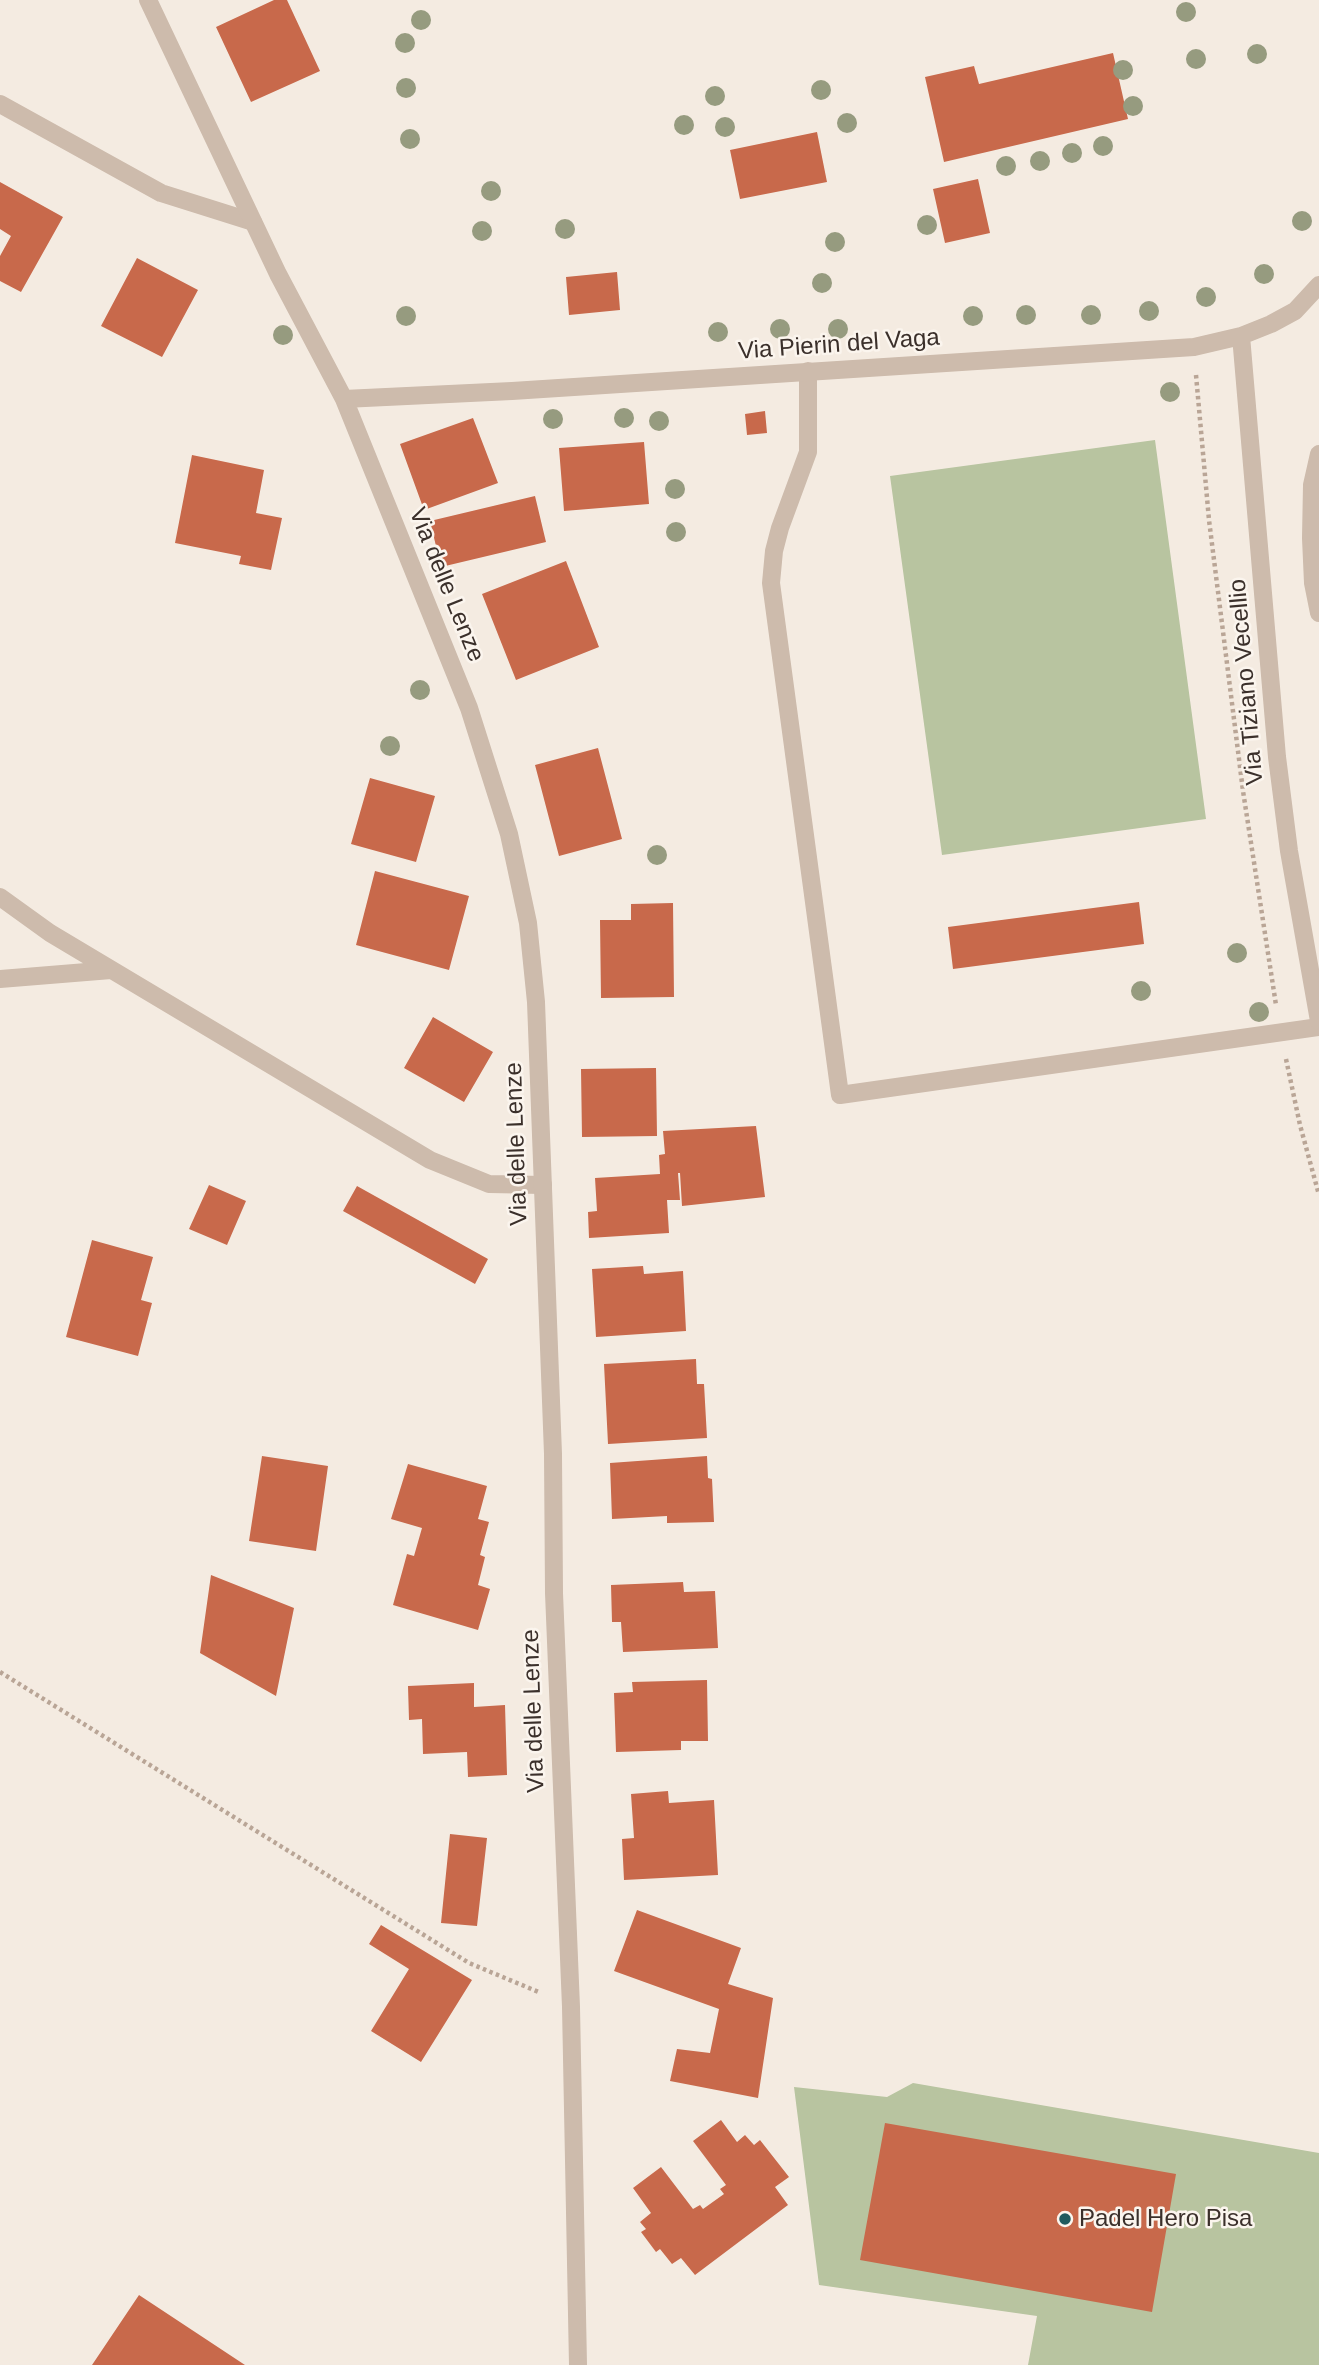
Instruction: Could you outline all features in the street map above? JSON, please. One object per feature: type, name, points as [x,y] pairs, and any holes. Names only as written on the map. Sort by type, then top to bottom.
[{"type":"street","name":"Via delle Lenze","points":[[148,0],[253,222],[344,399],[469,708],[509,834],[533,954],[553,1454],[554,1593],[570,2007],[578,2365]]},
{"type":"street","points":[[0,103],[161,193],[253,222]]},
{"type":"street","name":"Via Pierin del Vaga","points":[[344,399],[512,391],[1194,347],[1241,336],[1294,311],[1319,285]]},
{"type":"street","name":"Via Tiziano Vecellio","points":[[1241,336],[1277,757],[1289,851],[1319,1021]]},
{"type":"street","points":[[808,371],[808,452],[780,528],[774,551],[771,583],[840,1096],[1319,1027]]},
{"type":"street","points":[[1319,454],[1312,485],[1311,538],[1313,583],[1319,612]]},
{"type":"street","points":[[0,897],[50,933],[430,1160],[489,1184],[543,1185]]},
{"type":"street","points":[[0,979],[111,970]]},
{"type":"path","points":[[1194,347],[1209,520],[1243,791],[1280,1033],[1319,1195]]},
{"type":"path","points":[[0,1672],[469,1963],[570,2007]]},
{"type":"green space","points":[[1155,440],[1206,819],[942,855],[890,476]]},
{"type":"green space","name":"Padel Hero Pisa","points":[[913,2083],[1319,2153],[1319,2365],[1028,2365],[1037,2316],[819,2285],[794,2087],[887,2097]]},
{"type":"building","points":[[274,0],[287,0],[320,71],[251,102],[216,27]]},
{"type":"building","points":[[1113,53],[1128,119],[944,162],[925,77],[974,66],[979,84]]},
{"type":"building","points":[[817,132],[827,182],[740,199],[730,150]]},
{"type":"building","points":[[978,179],[990,233],[945,243],[933,189]]},
{"type":"building","points":[[0,182],[63,217],[21,292],[0,281],[0,256],[11,236],[0,229]]},
{"type":"building","points":[[137,258],[198,290],[162,357],[101,326]]},
{"type":"building","points":[[617,272],[620,310],[569,315],[566,277]]},
{"type":"building","points":[[765,411],[767,433],[747,435],[745,414]]},
{"type":"building","points":[[473,418],[498,483],[424,510],[400,444]]},
{"type":"building","points":[[644,442],[649,504],[564,511],[559,448]]},
{"type":"building","points":[[192,455],[264,470],[256,513],[282,518],[271,570],[239,564],[241,556],[175,543]]},
{"type":"building","points":[[535,496],[546,542],[441,567],[430,521]]},
{"type":"building","points":[[566,561],[599,647],[516,680],[482,594]]},
{"type":"building","points":[[598,748],[622,839],[559,856],[535,765]]},
{"type":"building","points":[[370,778],[435,796],[416,862],[351,844]]},
{"type":"building","points":[[375,871],[469,896],[449,970],[356,945]]},
{"type":"building","points":[[1139,902],[1144,944],[953,969],[948,927]]},
{"type":"building","points":[[673,903],[674,997],[601,998],[600,920],[631,920],[631,904]]},
{"type":"building","points":[[433,1017],[493,1052],[464,1102],[404,1068]]},
{"type":"building","points":[[656,1068],[657,1136],[582,1137],[581,1069]]},
{"type":"building","points":[[756,1126],[765,1197],[682,1206],[678,1173],[680,1200],[667,1200],[669,1233],[589,1238],[588,1212],[597,1211],[595,1178],[660,1174],[659,1155],[665,1154],[663,1131]]},
{"type":"building","points":[[209,1185],[246,1201],[227,1245],[189,1229]]},
{"type":"building","points":[[357,1186],[488,1259],[475,1284],[343,1211]]},
{"type":"building","points":[[92,1240],[153,1257],[141,1300],[152,1303],[138,1356],[66,1337]]},
{"type":"building","points":[[643,1266],[644,1274],[683,1271],[686,1331],[596,1337],[592,1269]]},
{"type":"building","points":[[696,1359],[697,1384],[704,1384],[707,1438],[608,1444],[604,1364]]},
{"type":"building","points":[[262,1456],[328,1466],[316,1551],[249,1541]]},
{"type":"building","points":[[707,1456],[708,1478],[712,1479],[714,1522],[667,1523],[667,1516],[612,1519],[610,1463]]},
{"type":"building","points":[[408,1464],[487,1486],[478,1519],[489,1522],[480,1555],[485,1557],[478,1585],[490,1589],[478,1630],[393,1605],[407,1554],[414,1556],[422,1528],[391,1519]]},
{"type":"building","points":[[211,1575],[294,1608],[276,1696],[200,1653]]},
{"type":"building","points":[[683,1582],[684,1592],[715,1591],[718,1648],[623,1652],[621,1622],[612,1622],[611,1585]]},
{"type":"building","points":[[707,1680],[708,1741],[681,1741],[681,1750],[616,1752],[614,1693],[633,1692],[632,1682]]},
{"type":"building","points":[[474,1683],[474,1707],[505,1705],[507,1775],[468,1777],[467,1752],[423,1754],[422,1719],[409,1720],[408,1686]]},
{"type":"building","points":[[668,1791],[669,1803],[714,1800],[718,1875],[624,1880],[622,1839],[634,1838],[631,1794]]},
{"type":"building","points":[[450,1834],[487,1838],[477,1926],[441,1923]]},
{"type":"building","points":[[637,1910],[741,1948],[728,1984],[773,1998],[758,2098],[670,2081],[677,2049],[710,2053],[719,2009],[614,1971]]},
{"type":"building","points":[[381,1925],[472,1980],[421,2062],[371,2031],[409,1969],[369,1944]]},
{"type":"building","points":[[721,2120],[737,2142],[745,2135],[754,2145],[760,2140],[789,2177],[775,2187],[788,2205],[695,2275],[681,2258],[672,2264],[660,2249],[656,2252],[641,2232],[646,2229],[640,2222],[651,2213],[633,2188],[661,2167],[693,2209],[700,2205],[703,2209],[724,2194],[720,2189],[726,2185],[693,2141]]},
{"type":"building","points":[[885,2123],[1176,2174],[1152,2312],[860,2260]]},
{"type":"building","points":[[139,2295],[245,2365],[92,2365]]},
{"type":"place","name":"Padel Hero Pisa","points":[[1065,2219]]}]
